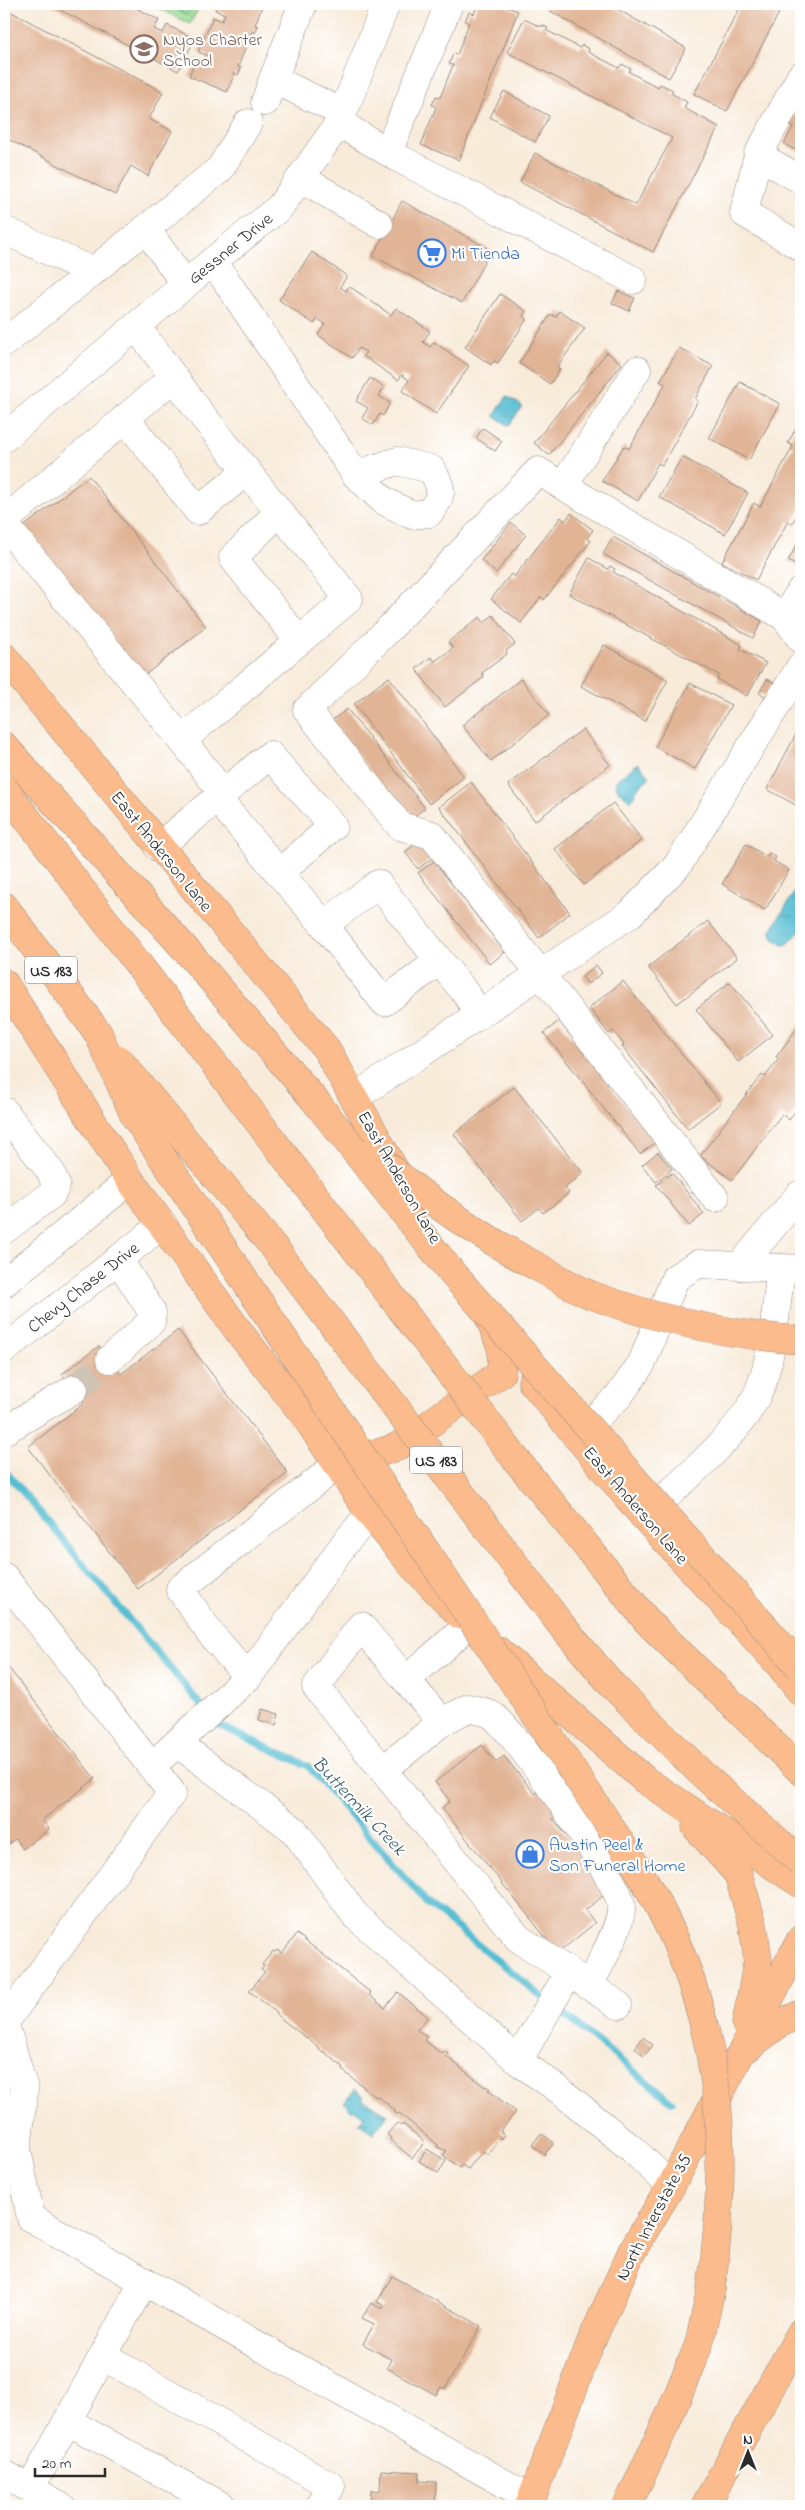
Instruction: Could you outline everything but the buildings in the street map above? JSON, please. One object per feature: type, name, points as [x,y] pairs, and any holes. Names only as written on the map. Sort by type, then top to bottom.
[{"type":"main road","name":"East Anderson Lane","points":[[4,657],[158,847],[327,1050],[432,1237],[483,1303],[532,1382],[644,1517],[794,1668],[801,1692]]},
{"type":"main road","points":[[4,746],[194,960],[317,1103],[452,1274],[794,1668]]},
{"type":"main road","points":[[4,788],[514,1457],[636,1608],[648,1622],[801,1771]]},
{"type":"main road","name":"US 183","points":[[4,906],[98,1033],[272,1245],[561,1625],[613,1686],[700,1772],[801,1862]]},
{"type":"main road","points":[[4,983],[130,1180],[242,1336],[305,1416],[370,1514],[413,1566],[469,1625],[703,1833],[738,1874],[753,1925],[758,1960],[751,2004],[739,2054]]},
{"type":"main road","points":[[98,1033],[134,1115],[606,1819],[647,1884],[663,1916],[693,1987],[706,2029],[716,2083],[721,2137],[719,2232],[712,2289],[699,2344],[668,2419],[627,2506]]},
{"type":"main road","points":[[317,1103],[409,1185],[499,1247],[589,1294],[671,1321],[759,1337],[801,1340]]},
{"type":"main road","points":[[305,1416],[342,1446],[372,1455],[397,1447],[501,1374],[502,1348],[483,1303]]},
{"type":"main road","points":[[645,1780],[801,1884]]},
{"type":"main road","name":"North Interstate 35","points":[[530,2502],[590,2344],[632,2251],[671,2186],[801,1939]]},
{"type":"main road","points":[[739,2054],[780,2023],[801,2014]]},
{"type":"main road","points":[[705,2506],[801,2332]]},
{"type":"street","points":[[304,4],[269,91],[341,118],[388,152],[633,280]]},
{"type":"street","name":"Gessner Drive","points":[[4,438],[185,284],[280,207],[341,118],[386,4]]},
{"type":"street","points":[[388,152],[449,4]]},
{"type":"street","points":[[801,76],[758,155],[744,213],[801,246]]},
{"type":"street","points":[[4,343],[220,169],[248,123]]},
{"type":"street","points":[[758,155],[801,180]]},
{"type":"street","points":[[301,178],[379,224]]},
{"type":"street","points":[[146,229],[185,284]]},
{"type":"street","points":[[5,234],[94,272]]},
{"type":"street","points":[[213,261],[356,475]]},
{"type":"street","points":[[136,326],[247,472],[349,599],[182,740]]},
{"type":"street","points":[[563,486],[636,370]]},
{"type":"street","points":[[174,377],[4,522],[182,740],[220,796],[279,873],[324,925],[384,1002],[439,961]]},
{"type":"street","points":[[125,418],[198,511],[247,472]]},
{"type":"street","points":[[715,1198],[539,975],[432,835],[400,826],[307,710],[390,628],[538,472],[785,617],[801,638]]},
{"type":"street","points":[[280,512],[233,558],[299,641]]},
{"type":"street","points":[[785,617],[801,590]]},
{"type":"street","points":[[354,1098],[630,914],[677,866],[801,666]]},
{"type":"street","points":[[158,847],[270,755],[333,826],[279,873]]},
{"type":"street","points":[[324,925],[378,884],[480,1014]]},
{"type":"street","points":[[4,1112],[51,1172],[56,1185],[52,1194],[4,1230]]},
{"type":"street","points":[[4,1283],[130,1180]]},
{"type":"street","points":[[740,1266],[799,1195]]},
{"type":"street","name":"Chevy Chase Drive","points":[[4,1350],[163,1224]]},
{"type":"street","points":[[110,1360],[151,1322],[152,1312],[118,1260]]},
{"type":"street","points":[[576,1436],[619,1396],[642,1363],[675,1278],[698,1264],[791,1269],[758,1394],[742,1423],[644,1517]]},
{"type":"street","points":[[4,1431],[74,1389]]},
{"type":"street","points":[[248,1677],[210,1633],[180,1589],[338,1465]]},
{"type":"street","points":[[152,1767],[248,1677],[345,1543],[370,1514]]},
{"type":"street","points":[[4,1577],[172,1793],[4,2022],[24,2089],[17,2150],[31,2218],[530,2502]]},
{"type":"street","points":[[406,1680],[469,1625]]},
{"type":"street","points":[[442,1722],[361,1626],[316,1687],[518,1938],[572,1983],[618,2005]]},
{"type":"street","points":[[383,1770],[442,1722],[468,1708],[491,1714],[551,1785],[601,1864],[621,1904],[614,1934],[572,1983],[537,2030],[518,2061]]},
{"type":"street","points":[[183,1737],[294,1830],[355,1915],[518,2061],[558,2089],[624,2143],[671,2186]]},
{"type":"street","points":[[30,2489],[144,2281]]},
{"type":"street","points":[[103,2356],[331,2486],[320,2506]]},
{"type":"street","points":[[68,2421],[222,2506]]},
{"type":"street","points":[[4,2474],[61,2506]]},
{"type":"green space","points":[[150,4],[201,4],[190,24]]},
{"type":"green space","points":[[168,4],[192,4],[187,15]]},
{"type":"water","points":[[507,396],[522,406],[509,426],[494,416]]},
{"type":"water","points":[[638,763],[650,777],[638,788],[631,801],[618,791],[615,782]]},
{"type":"water","points":[[794,893],[801,893],[801,930],[788,944],[783,945],[774,939],[770,932]]},
{"type":"water","points":[[355,2089],[364,2096],[362,2099],[388,2115],[373,2133],[359,2123],[364,2116],[354,2109],[352,2111],[344,2102]]},
{"type":"waterway","name":"Buttermilk Creek","points":[[4,1473],[7,1473],[205,1710]]},
{"type":"waterway","name":"Buttermilk Creek","points":[[212,1718],[218,1725],[308,1766],[428,1904],[547,2001]]},
{"type":"waterway","name":"Buttermilk Creek","points":[[556,2008],[672,2102]]},
{"type":"tunnel","points":[[74,1389],[110,1359]]},
{"type":"place","name":"Nyos Charter School","points":[[144,49]]},
{"type":"place","name":"Mi Tienda","points":[[432,253]]},
{"type":"place","name":"Austin Peel & Son Funeral Home","points":[[530,1854]]}]
